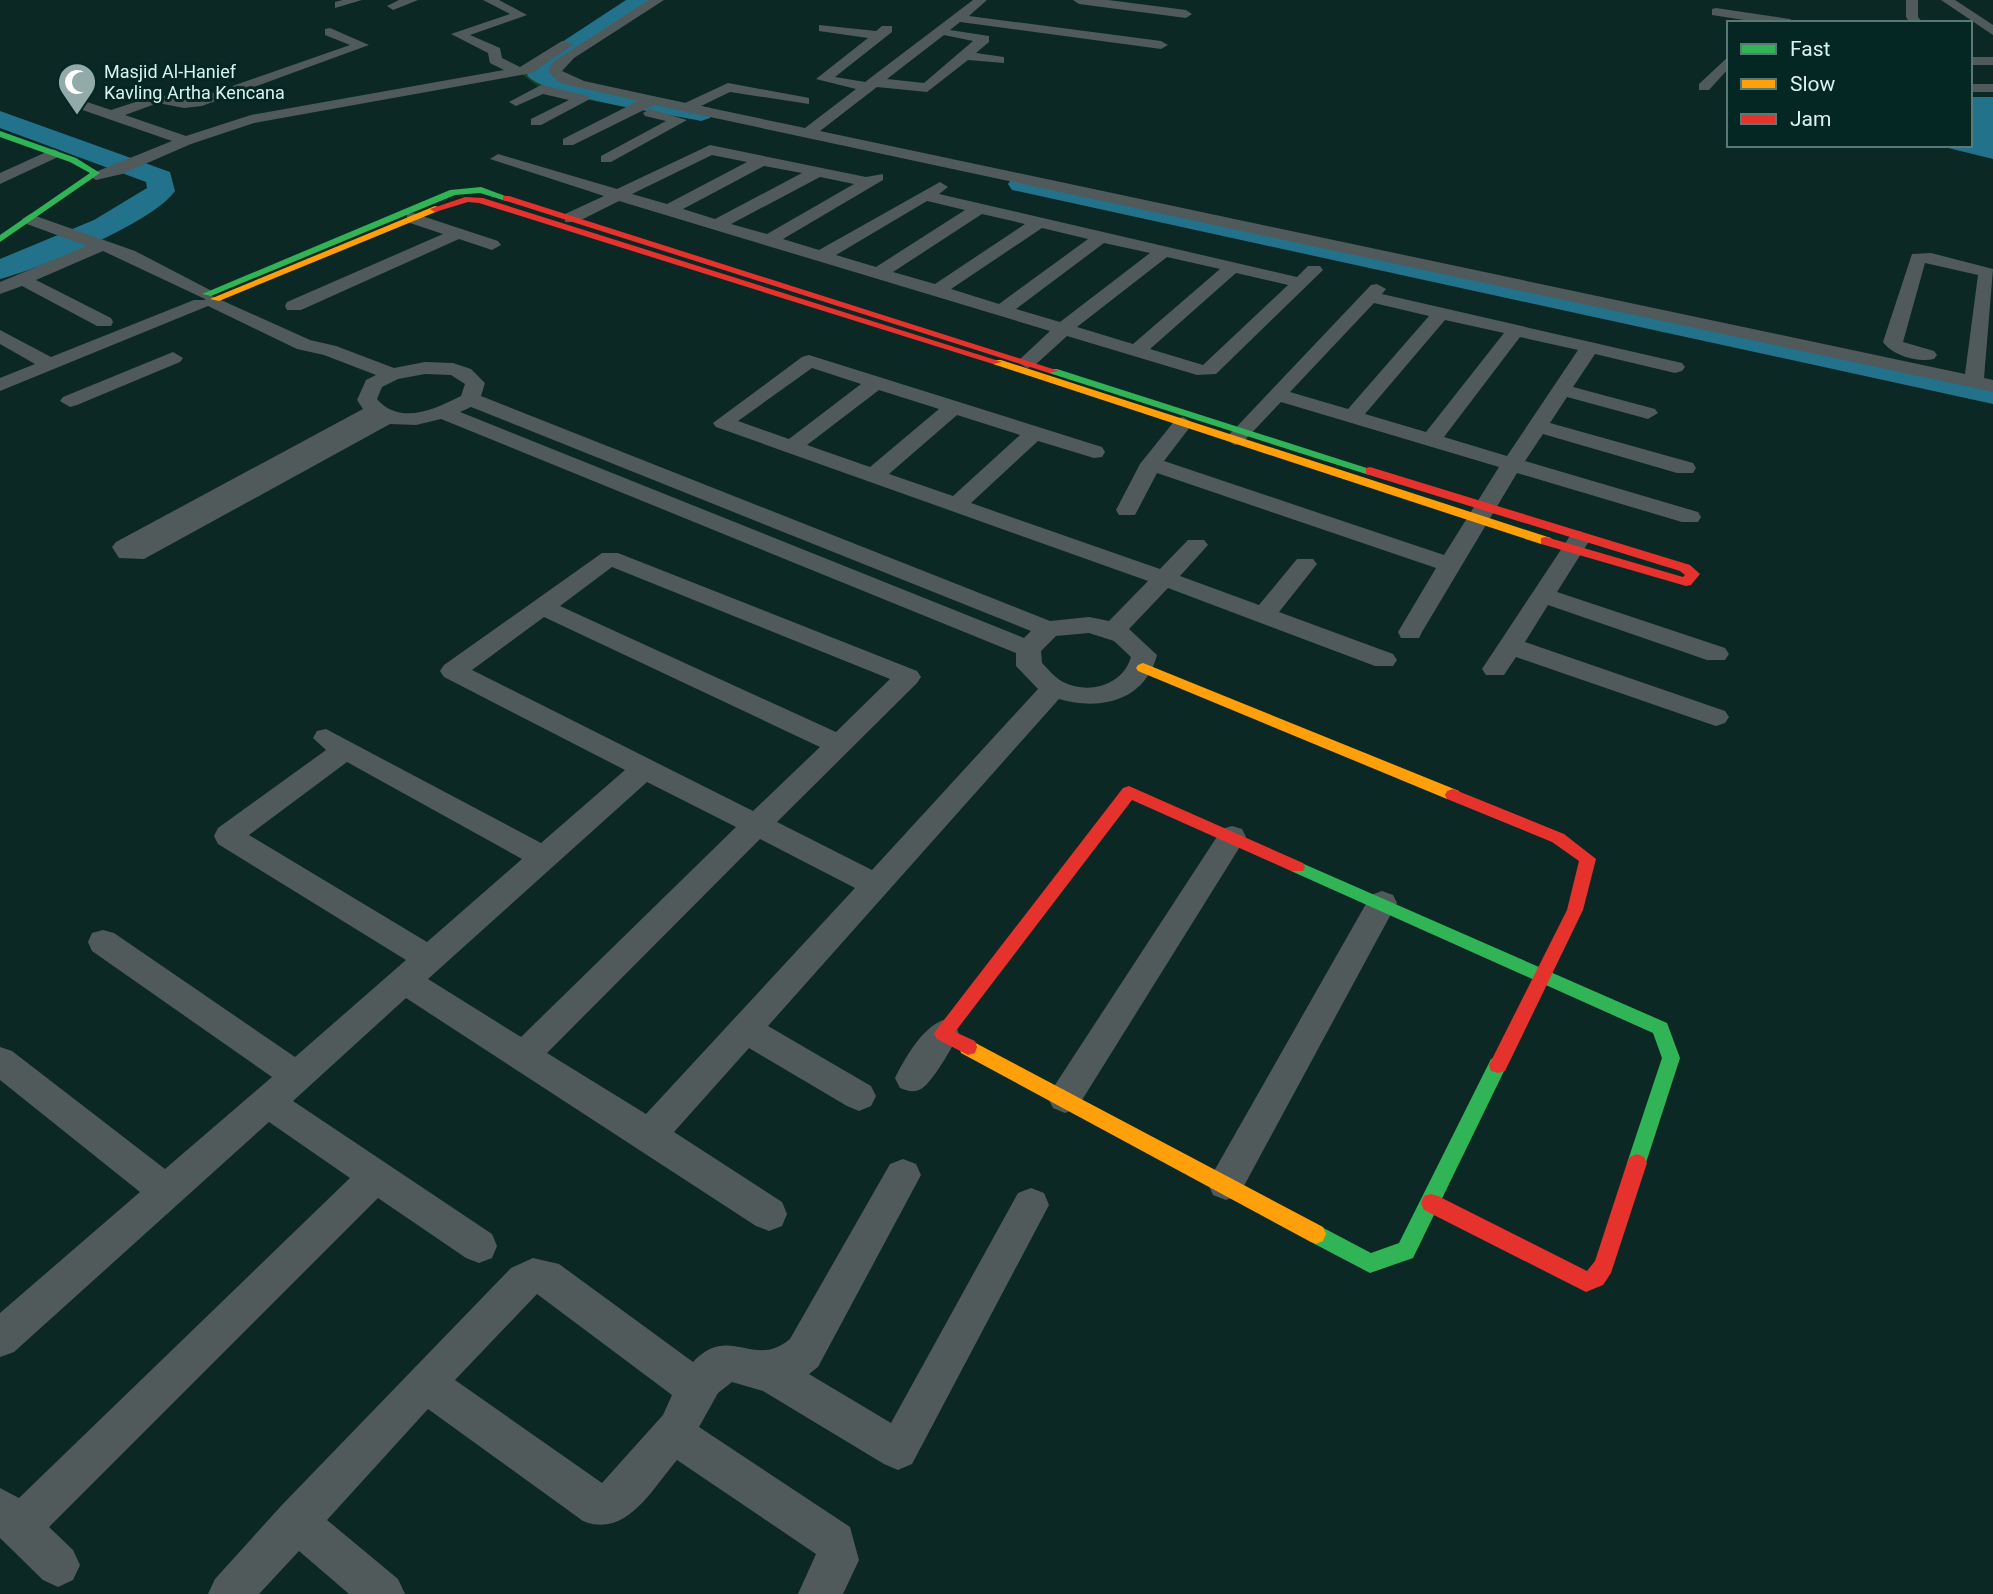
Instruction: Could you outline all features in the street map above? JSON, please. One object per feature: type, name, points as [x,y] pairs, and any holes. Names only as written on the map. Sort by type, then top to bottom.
[{"type":"street","points":[[339,5],[356,0]]},
{"type":"street","points":[[393,6],[412,0]]},
{"type":"street","points":[[489,0],[521,15],[458,33],[495,51],[495,60],[519,72]]},
{"type":"street","points":[[503,5],[520,0]]},
{"type":"street","points":[[0,239],[96,175],[141,162],[186,141],[251,119],[519,72],[532,67],[634,0]]},
{"type":"street","points":[[658,0],[569,55],[560,62],[555,72],[581,85],[652,101],[1984,376]]},
{"type":"street","points":[[1079,0],[1186,14]]},
{"type":"street","points":[[1912,0],[1912,17],[1915,21]]},
{"type":"street","points":[[1947,0],[1993,31]]},
{"type":"street","points":[[808,133],[958,18],[982,3]]},
{"type":"street","points":[[1716,12],[1739,19],[1770,21]]},
{"type":"street","points":[[958,18],[1161,45]]},
{"type":"street","points":[[824,28],[883,32],[823,79],[923,89],[965,55],[990,40],[940,33]]},
{"type":"street","points":[[111,115],[157,99],[184,104],[197,103],[362,45],[330,32]]},
{"type":"street","points":[[836,48],[858,51]]},
{"type":"street","points":[[965,55],[999,60]]},
{"type":"street","points":[[1972,61],[1992,61]]},
{"type":"street","points":[[1727,62],[1705,85],[1727,88]]},
{"type":"street","points":[[945,72],[967,75]]},
{"type":"street","points":[[688,107],[728,87],[804,102]]},
{"type":"street","points":[[1972,88],[1993,88]]},
{"type":"street","points":[[516,102],[541,89],[680,120],[606,159]]},
{"type":"street","points":[[536,122],[583,99]]},
{"type":"street","points":[[568,142],[652,101]]},
{"type":"street","points":[[76,103],[186,141]]},
{"type":"street","points":[[0,135],[94,170],[96,175]]},
{"type":"street","points":[[564,221],[707,151],[723,151],[817,172],[875,179],[768,241]]},
{"type":"street","points":[[1,186],[53,154]]},
{"type":"street","points":[[498,159],[1207,370],[1308,277],[1233,267],[924,196]]},
{"type":"street","points":[[668,210],[763,160]]},
{"type":"street","points":[[716,225],[817,172]]},
{"type":"street","points":[[821,256],[943,185]]},
{"type":"street","points":[[0,385],[458,196],[564,221],[1481,512],[1686,582],[1692,578],[1692,572],[1685,568],[1576,544]]},
{"type":"street","points":[[879,273],[980,208]]},
{"type":"street","points":[[407,216],[492,245]]},
{"type":"street","points":[[25,222],[92,246],[304,345],[329,350],[392,374]]},
{"type":"street","points":[[937,291],[1040,222]]},
{"type":"street","points":[[294,306],[459,233]]},
{"type":"street","points":[[1002,310],[1101,237]]},
{"type":"street","points":[[0,289],[92,246]]},
{"type":"street","points":[[1023,366],[1063,329],[1164,251]]},
{"type":"street","points":[[1918,258],[1931,258],[1990,274],[1984,376],[1904,350],[1893,342],[1918,258]]},
{"type":"street","points":[[1136,351],[1233,267]]},
{"type":"street","points":[[23,280],[104,322]]},
{"type":"street","points":[[1240,435],[1374,293],[1441,313],[1675,367]]},
{"type":"street","points":[[1352,417],[1441,313]]},
{"type":"street","points":[[1431,440],[1516,330]]},
{"type":"street","points":[[128,334],[192,367]]},
{"type":"street","points":[[0,337],[51,365]]},
{"type":"street","points":[[304,345],[311,358],[373,384]]},
{"type":"street","points":[[1410,632],[1481,512],[1590,347]]},
{"type":"street","points":[[70,401],[173,358]]},
{"type":"street","points":[[1094,452],[809,360],[723,423],[1164,578],[1384,660]]},
{"type":"street","points":[[1023,366],[1183,423],[1240,435]]},
{"type":"street","points":[[380,414],[155,544],[136,554],[127,553],[124,547],[380,414],[410,419],[445,413],[470,399],[475,383],[467,372],[449,368],[425,368],[392,374],[373,384],[368,400],[380,414]]},
{"type":"street","points":[[792,447],[876,382]]},
{"type":"street","points":[[1562,390],[1648,413]]},
{"type":"street","points":[[1278,395],[1690,517]]},
{"type":"street","points":[[470,399],[1048,629],[1074,624],[1099,624],[1126,635],[1144,655],[1143,668],[1135,681],[1123,690],[1088,695],[1054,688],[1029,666],[1028,649],[1048,629]]},
{"type":"street","points":[[873,475],[954,407]]},
{"type":"street","points":[[445,413],[1028,649]]},
{"type":"street","points":[[1127,510],[1151,464],[1183,423]]},
{"type":"street","points":[[1538,426],[1685,468]]},
{"type":"street","points":[[956,505],[1034,433]]},
{"type":"street","points":[[1151,464],[1450,565]]},
{"type":"street","points":[[1495,669],[1576,544]]},
{"type":"street","points":[[1114,630],[1195,545]]},
{"type":"street","points":[[523,1056],[646,929],[755,824],[840,745],[908,677],[610,558],[453,671],[644,769],[755,824],[876,884]]},
{"type":"street","points":[[1264,615],[1305,564]]},
{"type":"street","points":[[1542,596],[1716,654]]},
{"type":"street","points":[[542,607],[840,745]]},
{"type":"street","points":[[1510,646],[1716,717]]},
{"type":"street","points":[[943,1034],[1370,1263],[1406,1251],[1587,883],[1588,859],[1574,847],[1143,668]]},
{"type":"street","points":[[649,1135],[1054,688]]},
{"type":"street","points":[[544,858],[336,744],[228,836],[417,970],[523,1056],[769,1213]]},
{"type":"street","points":[[5,1325],[166,1191],[644,769]]},
{"type":"street","points":[[912,1078],[1129,792],[1661,1028],[1671,1058],[1604,1266],[1596,1278],[1586,1282],[1431,1203]]},
{"type":"street","points":[[1065,1098],[1232,837]]},
{"type":"street","points":[[1226,1184],[1382,903]]},
{"type":"street","points":[[103,942],[297,1076]]},
{"type":"street","points":[[745,1030],[859,1096]]},
{"type":"street","points":[[0,1061],[166,1191]]},
{"type":"street","points":[[267,1102],[480,1246]]},
{"type":"street","points":[[769,1372],[786,1369],[804,1353],[903,1175]]},
{"type":"street","points":[[58,1565],[9,1518],[376,1176]]},
{"type":"street","points":[[425,1383],[598,1506],[611,1504],[677,1429],[696,1388],[717,1366],[730,1362],[769,1372],[898,1450],[1031,1205]]},
{"type":"street","points":[[230,1594],[425,1383],[524,1281],[539,1276],[546,1277],[696,1388]]},
{"type":"street","points":[[677,1429],[677,1436],[835,1542],[838,1560],[820,1594]]},
{"type":"street","points":[[296,1521],[383,1594]]},
{"type":"green space","points":[[634,0],[658,0],[556,67],[565,80],[1993,386],[1993,393],[701,113],[647,104],[635,109],[583,99],[541,89],[519,72]]},
{"type":"water","points":[[1972,97],[1993,97],[1993,159],[1944,147],[1972,147]]},
{"type":"waterway","points":[[641,0],[541,66],[539,75],[565,86],[701,113]]},
{"type":"waterway","points":[[0,119],[160,178],[161,191],[143,205],[104,227],[0,270]]},
{"type":"waterway","points":[[1022,184],[1993,393]]},
{"type":"traffic: fast","points":[[0,134],[73,160],[96,173],[0,239]]},
{"type":"traffic: fast","points":[[207,294],[453,192],[481,190],[506,198]]},
{"type":"traffic: fast","points":[[1053,371],[1370,471]]},
{"type":"traffic: fast","points":[[1297,867],[1661,1028],[1671,1058],[1637,1163]]},
{"type":"traffic: fast","points":[[1316,1234],[1370,1263],[1406,1251],[1498,1065]]},
{"type":"traffic: slow","points":[[215,299],[435,209]]},
{"type":"traffic: slow","points":[[997,362],[1546,541]]},
{"type":"traffic: slow","points":[[1143,668],[1453,795]]},
{"type":"traffic: slow","points":[[968,1047],[1316,1234]]},
{"type":"traffic: jam","points":[[506,198],[1053,371]]},
{"type":"traffic: jam","points":[[435,209],[468,199],[480,200],[997,362]]},
{"type":"traffic: jam","points":[[1370,471],[1685,568],[1693,574],[1686,582],[1546,541]]},
{"type":"traffic: jam","points":[[968,1047],[943,1034],[1129,792],[1297,867]]},
{"type":"traffic: jam","points":[[1453,795],[1558,838],[1588,859],[1575,910],[1498,1065]]},
{"type":"traffic: jam","points":[[1431,1203],[1586,1282],[1596,1278],[1604,1266],[1637,1163]]},
{"type":"place","name":"Masjid Al-Hanief Kavling Artha Kencana","points":[[77,116]]}]
